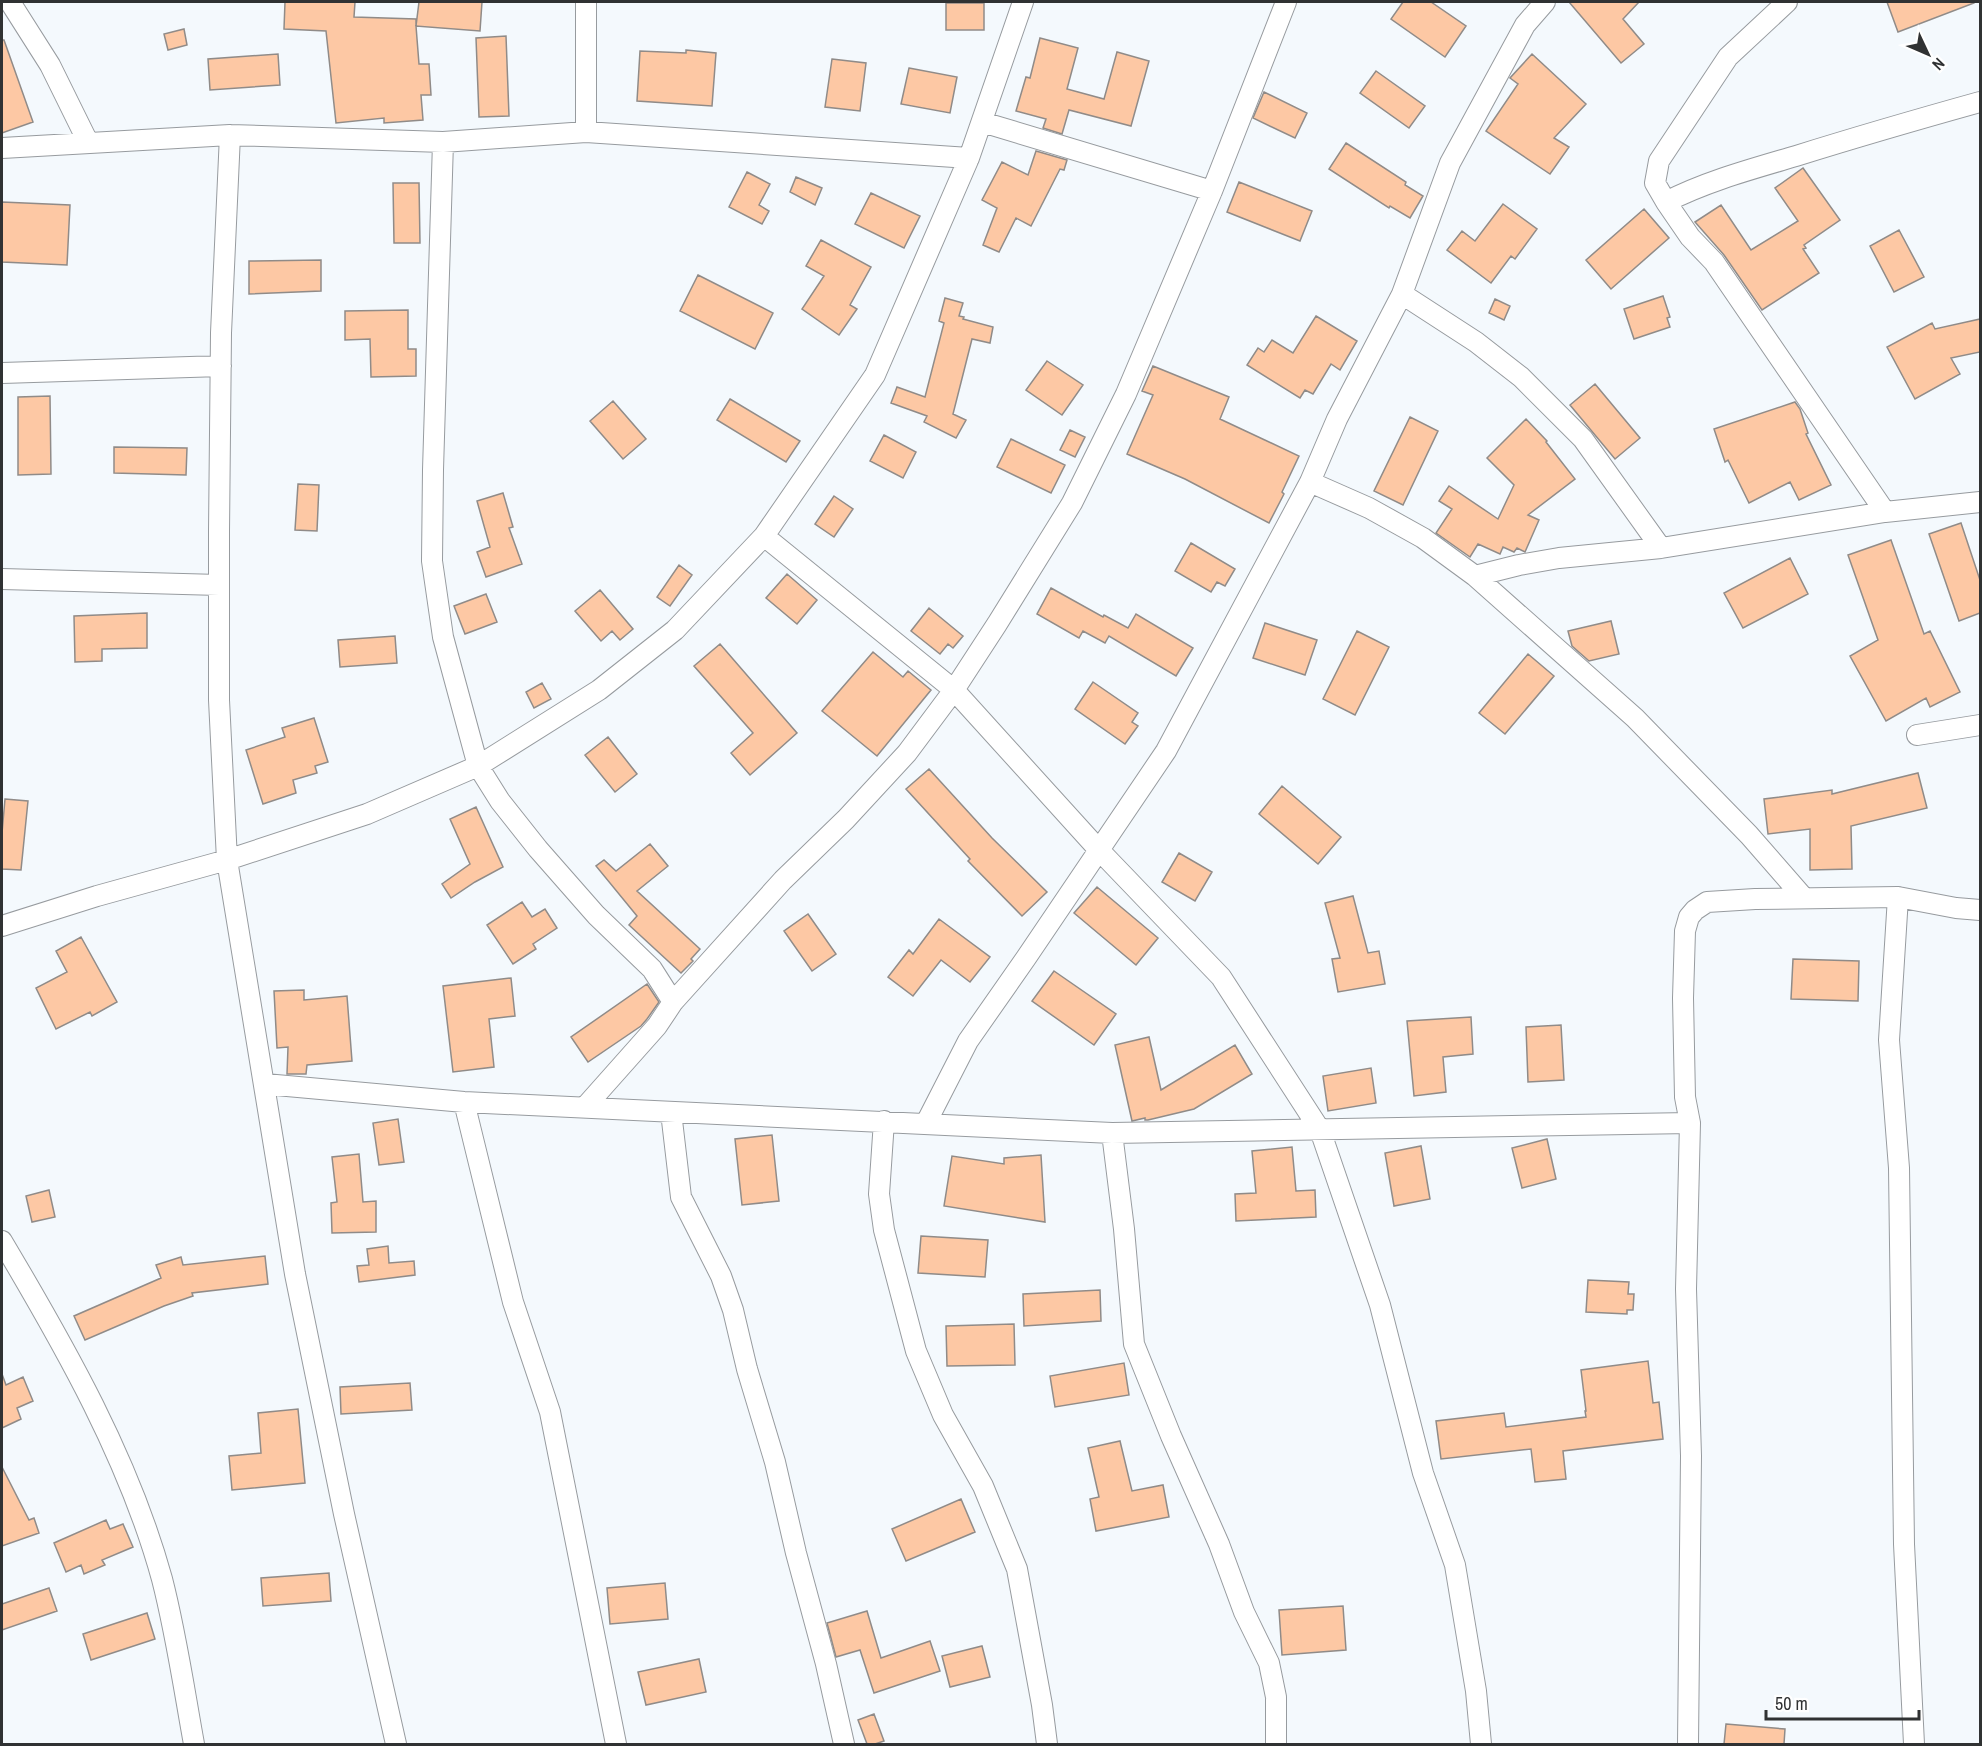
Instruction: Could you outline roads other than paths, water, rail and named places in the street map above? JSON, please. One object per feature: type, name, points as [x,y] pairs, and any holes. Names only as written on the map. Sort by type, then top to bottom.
[{"type":"street","points":[[10,2],[50,64],[88,142]]},
{"type":"street","points":[[586,2],[586,132]]},
{"type":"street","points":[[2,926],[97,896],[226,860],[367,814],[478,766],[599,690],[675,630],[764,536],[875,375],[969,158],[1023,2]]},
{"type":"street","points":[[585,1107],[657,1026],[673,1002],[783,880],[846,819],[907,753],[954,690],[1072,503],[1126,394],[1212,191],[1286,2]]},
{"type":"street","points":[[926,1123],[968,1041],[1166,751],[1310,482],[1337,419],[1402,294],[1450,163],[1525,26],[1545,2]]},
{"type":"street","points":[[1787,2],[1728,57],[1659,161],[1655,183],[1690,237],[1714,262],[1885,512]]},
{"type":"street","points":[[1666,202],[1686,192],[1754,168],[1980,102]]},
{"type":"street","points":[[982,122],[1212,191]]},
{"type":"street","points":[[2,148],[230,135],[443,142],[586,132],[969,158]]},
{"type":"street","points":[[230,135],[221,366],[219,585],[219,700],[226,860],[297,1285],[344,1514],[396,1744]]},
{"type":"street","points":[[443,142],[432,561],[443,637],[478,766],[500,801],[538,849],[596,915],[652,969],[673,1002]]},
{"type":"street","points":[[1402,294],[1476,342],[1521,377],[1582,439],[1661,548]]},
{"type":"street","points":[[2,373],[221,366]]},
{"type":"street","points":[[1310,482],[1369,508],[1423,538],[1476,576],[1635,718],[1749,835],[1804,898]]},
{"type":"street","points":[[1476,576],[1559,558],[1661,548],[1885,512],[1980,502]]},
{"type":"street","points":[[764,536],[954,690],[1099,850],[1221,977],[1320,1131],[1380,1305],[1423,1473],[1455,1565],[1476,1691],[1481,1744]]},
{"type":"street","points":[[2,579],[219,585]]},
{"type":"street","points":[[1917,735],[1980,725]]},
{"type":"street","points":[[1898,897],[1889,1040],[1899,1168],[1904,1544],[1914,1744]]},
{"type":"street","points":[[1688,1744],[1691,1455],[1686,1289],[1690,1123],[1685,1097],[1683,998],[1685,931],[1689,916],[1707,902],[1755,899],[1898,897],[1980,910]]},
{"type":"street","points":[[265,1084],[464,1102],[884,1120],[1112,1133],[1690,1123]]},
{"type":"street","points":[[464,1102],[513,1302],[550,1412],[616,1744]]},
{"type":"street","points":[[671,1112],[681,1197],[721,1276],[733,1310],[747,1369],[775,1462],[844,1744]]},
{"type":"street","points":[[884,1120],[879,1194],[884,1230],[916,1351],[944,1415],[983,1486],[1017,1569],[1047,1744]]},
{"type":"street","points":[[1112,1133],[1124,1229],[1134,1344],[1244,1612],[1269,1663],[1276,1698],[1276,1744]]},
{"type":"street","points":[[2,1241],[90,1399],[129,1482],[162,1578],[194,1744]]}]
